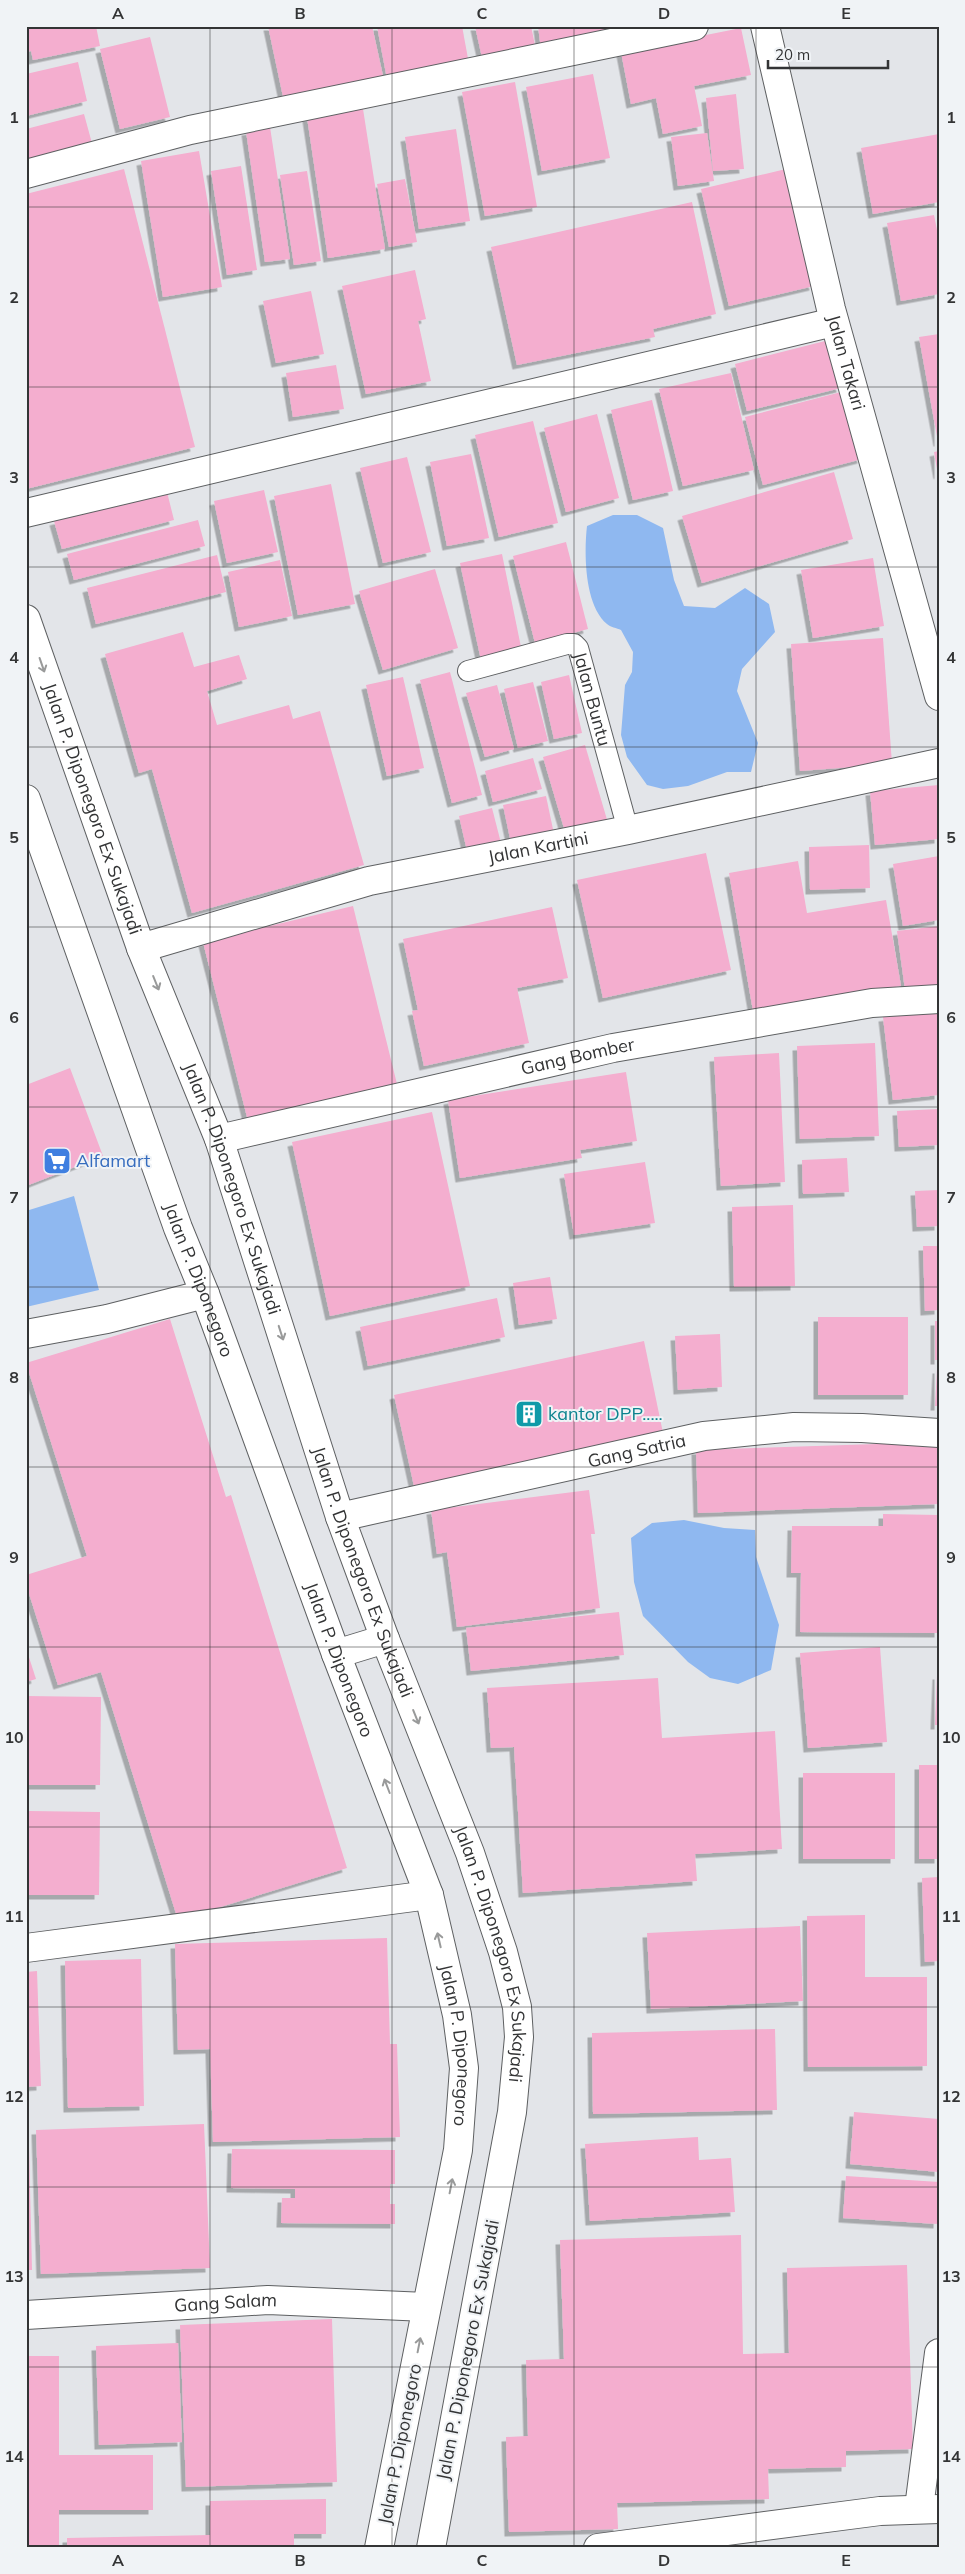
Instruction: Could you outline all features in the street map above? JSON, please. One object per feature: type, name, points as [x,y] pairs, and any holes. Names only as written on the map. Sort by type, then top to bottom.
[{"type":"street","points":[[26,174],[190,130],[694,26]]},
{"type":"street","name":"Jalan Takari","points":[[765,26],[834,322],[939,696]]},
{"type":"street","points":[[26,513],[834,322]]},
{"type":"street","name":"Jalan P. Diponegoro Ex Sukajadi","points":[[26,619],[142,948],[219,1139],[340,1517],[385,1639],[470,1853],[503,1952],[517,2007],[519,2037],[512,2112],[431,2548]]},
{"type":"street","name":"Jalan Kartini","points":[[142,948],[369,881],[628,830],[939,762]]},
{"type":"street","name":"Jalan P. Diponegoro","points":[[26,800],[175,1219],[205,1294],[336,1654],[429,1895],[457,2015],[464,2068],[458,2150],[434,2280],[426,2307],[379,2548]]},
{"type":"street","name":"Gang Bomber","points":[[219,1139],[613,1048],[872,1003],[939,999]]},
{"type":"street","points":[[26,1334],[107,1319],[205,1294]]},
{"type":"street","name":"Gang Satria","points":[[340,1517],[704,1436],[794,1427],[862,1428],[939,1434]]},
{"type":"street","points":[[336,1654],[385,1639]]},
{"type":"street","points":[[26,1948],[429,1895]]},
{"type":"street","name":"Gang Salam","points":[[26,2315],[268,2300],[426,2307]]},
{"type":"street","points":[[598,2548],[929,2508],[939,2353]]},
{"type":"lane","name":"Jalan Buntu","points":[[468,672],[567,644],[574,644],[578,648],[628,830]]},
{"type":"shaded area","points":[[613,515],[637,515],[663,528],[674,580],[684,606],[715,608],[745,588],[769,604],[775,632],[742,669],[737,691],[758,743],[751,772],[727,772],[688,786],[663,789],[647,785],[627,757],[621,735],[625,685],[632,672],[633,652],[621,630],[608,625],[599,615],[590,591],[586,563],[587,526]]},
{"type":"shaded area","points":[[74,1196],[99,1290],[26,1307],[26,1211]]},
{"type":"shaded area","points":[[684,1520],[724,1528],[755,1530],[756,1557],[779,1625],[771,1670],[738,1684],[710,1678],[688,1662],[643,1616],[634,1582],[631,1538],[652,1523]]},
{"type":"building","points":[[26,26],[96,26],[100,46],[33,60],[31,51],[26,52],[26,35],[29,40]]},
{"type":"building","points":[[268,26],[372,26],[385,85],[285,106]]},
{"type":"building","points":[[377,26],[462,26],[469,64],[387,79]]},
{"type":"building","points":[[475,26],[531,26],[536,50],[483,62]]},
{"type":"building","points":[[538,26],[622,26],[623,38],[541,49]]},
{"type":"building","points":[[741,28],[751,75],[694,86],[702,126],[663,134],[656,98],[631,104],[621,52]]},
{"type":"building","points":[[150,37],[170,117],[120,129],[100,49]]},
{"type":"building","points":[[78,62],[87,101],[26,116],[26,74]]},
{"type":"building","points":[[593,74],[610,158],[542,171],[526,87]]},
{"type":"building","points":[[515,82],[537,207],[485,216],[462,92]]},
{"type":"building","points":[[736,94],[744,169],[713,171],[706,98]]},
{"type":"building","points":[[363,109],[385,249],[328,258],[307,117]]},
{"type":"building","points":[[84,114],[93,147],[26,165],[26,129]]},
{"type":"building","points":[[270,127],[290,259],[265,262],[246,131]]},
{"type":"building","points":[[456,129],[470,221],[419,229],[405,137]]},
{"type":"building","points":[[707,133],[714,181],[678,186],[671,137]]},
{"type":"building","points":[[939,134],[939,202],[873,214],[861,148]]},
{"type":"building","points":[[199,151],[222,287],[163,297],[141,161]]},
{"type":"building","points":[[241,166],[257,270],[227,275],[211,171]]},
{"type":"building","points":[[124,169],[195,447],[26,489],[26,194]]},
{"type":"building","points":[[786,169],[814,286],[729,306],[701,189]]},
{"type":"building","points":[[307,171],[321,261],[294,265],[280,175]]},
{"type":"building","points":[[405,179],[417,242],[389,247],[377,184]]},
{"type":"building","points":[[692,202],[716,314],[653,329],[655,337],[517,365],[491,247]]},
{"type":"building","points":[[934,215],[939,240],[939,294],[901,301],[887,223]]},
{"type":"building","points":[[415,270],[426,319],[418,321],[431,381],[366,394],[342,286]]},
{"type":"building","points":[[311,291],[324,354],[276,363],[263,301]]},
{"type":"building","points":[[939,334],[939,442],[938,442],[919,337]]},
{"type":"building","points":[[829,340],[841,388],[747,411],[735,364]]},
{"type":"building","points":[[336,365],[344,409],[293,417],[286,373]]},
{"type":"building","points":[[731,373],[754,470],[683,486],[659,389]]},
{"type":"building","points":[[845,391],[862,459],[763,485],[745,417]]},
{"type":"building","points":[[652,400],[673,491],[633,500],[611,410]]},
{"type":"building","points":[[597,414],[619,498],[566,512],[544,428]]},
{"type":"building","points":[[533,421],[558,523],[499,537],[475,435]]},
{"type":"building","points":[[939,451],[939,474],[938,475],[934,452]]},
{"type":"building","points":[[471,454],[489,538],[447,546],[430,462]]},
{"type":"building","points":[[407,457],[431,552],[383,563],[360,468]]},
{"type":"building","points":[[834,472],[853,539],[702,583],[682,516]]},
{"type":"building","points":[[331,484],[355,604],[298,615],[274,496]]},
{"type":"building","points":[[264,490],[278,552],[227,563],[214,501]]},
{"type":"building","points":[[167,492],[174,520],[62,549],[54,521]]},
{"type":"building","points":[[198,520],[205,546],[74,580],[67,554]]},
{"type":"building","points":[[566,542],[588,629],[535,643],[513,556]]},
{"type":"building","points":[[502,554],[522,652],[481,660],[460,563]]},
{"type":"building","points":[[217,555],[226,592],[96,624],[87,588]]},
{"type":"building","points":[[873,558],[884,626],[813,638],[801,570]]},
{"type":"building","points":[[280,560],[292,616],[239,627],[228,572]]},
{"type":"building","points":[[435,569],[458,648],[383,670],[359,591]]},
{"type":"building","points":[[183,632],[194,667],[239,655],[247,679],[207,691],[217,725],[289,705],[293,719],[320,711],[364,865],[192,913],[152,769],[139,773],[105,654]]},
{"type":"building","points":[[883,638],[892,764],[800,771],[791,644]]},
{"type":"building","points":[[450,672],[482,795],[452,803],[420,680]]},
{"type":"building","points":[[569,675],[582,733],[554,739],[541,682]]},
{"type":"building","points":[[403,677],[424,768],[387,776],[366,685]]},
{"type":"building","points":[[533,682],[548,741],[518,748],[504,689]]},
{"type":"building","points":[[497,685],[514,749],[485,757],[466,693]]},
{"type":"building","points":[[585,745],[608,823],[566,835],[543,757]]},
{"type":"building","points":[[533,758],[542,789],[493,802],[485,771]]},
{"type":"building","points":[[939,785],[939,839],[875,845],[870,791]]},
{"type":"building","points":[[546,796],[554,834],[511,843],[503,805]]},
{"type":"building","points":[[492,808],[502,847],[468,855],[459,816]]},
{"type":"building","points":[[869,845],[870,888],[810,890],[809,847]]},
{"type":"building","points":[[706,853],[731,970],[603,998],[577,880]]},
{"type":"building","points":[[939,856],[939,920],[903,926],[893,864]]},
{"type":"building","points":[[798,861],[807,913],[886,900],[901,986],[753,1011],[729,873]]},
{"type":"building","points":[[353,906],[397,1084],[248,1121],[203,942]]},
{"type":"building","points":[[552,907],[568,978],[517,988],[529,1043],[424,1066],[412,1011],[418,1010],[403,939]]},
{"type":"building","points":[[939,926],[939,993],[906,997],[897,931]]},
{"type":"building","points":[[939,1011],[939,1095],[893,1100],[883,1017]]},
{"type":"building","points":[[875,1043],[879,1136],[800,1139],[797,1046]]},
{"type":"building","points":[[779,1053],[785,1182],[721,1186],[714,1057]]},
{"type":"building","points":[[70,1068],[103,1156],[26,1186],[26,1085]]},
{"type":"building","points":[[626,1072],[637,1141],[580,1150],[582,1158],[460,1178],[448,1100]]},
{"type":"building","points":[[939,1109],[939,1145],[899,1147],[897,1111]]},
{"type":"building","points":[[432,1112],[470,1286],[330,1316],[292,1142]]},
{"type":"building","points":[[847,1158],[849,1192],[803,1194],[802,1160]]},
{"type":"building","points":[[645,1162],[655,1223],[574,1235],[564,1174]]},
{"type":"building","points":[[939,1190],[939,1226],[917,1227],[915,1191]]},
{"type":"building","points":[[793,1205],[795,1286],[734,1287],[732,1207]]},
{"type":"building","points":[[923,1246],[939,1246],[939,1310],[925,1311]]},
{"type":"building","points":[[550,1277],[557,1319],[519,1325],[513,1283]]},
{"type":"building","points":[[497,1298],[505,1337],[368,1366],[360,1327]]},
{"type":"building","points":[[818,1317],[908,1317],[908,1395],[818,1395]]},
{"type":"building","points":[[170,1319],[226,1497],[231,1495],[347,1868],[178,1920],[101,1672],[58,1685],[26,1584],[26,1575],[87,1556],[26,1363]]},
{"type":"building","points":[[935,1321],[939,1321],[939,1360],[935,1360]]},
{"type":"building","points":[[720,1334],[722,1387],[678,1390],[675,1336]]},
{"type":"building","name":"kantor DPP.....","points":[[644,1341],[663,1433],[414,1486],[394,1395]]},
{"type":"building","points":[[937,1369],[939,1369],[939,1406],[935,1406]]},
{"type":"building","points":[[939,1442],[939,1504],[698,1513],[696,1450]]},
{"type":"building","points":[[589,1490],[595,1534],[591,1534],[600,1608],[457,1627],[447,1552],[437,1554],[431,1510]]},
{"type":"building","points":[[883,1514],[939,1515],[939,1633],[800,1632],[801,1573],[791,1573],[792,1526],[883,1526]]},
{"type":"building","points":[[619,1612],[624,1655],[471,1671],[466,1628]]},
{"type":"building","points":[[880,1647],[887,1742],[808,1748],[800,1653]]},
{"type":"building","points":[[26,1648],[36,1679],[26,1682]]},
{"type":"building","points":[[937,1675],[939,1675],[939,1725],[935,1725]]},
{"type":"building","points":[[658,1678],[662,1738],[775,1731],[782,1849],[695,1854],[697,1881],[523,1893],[514,1747],[491,1748],[487,1688]]},
{"type":"building","points":[[26,1696],[101,1697],[100,1785],[26,1785]]},
{"type":"building","points":[[919,1765],[939,1765],[939,1859],[919,1859]]},
{"type":"building","points":[[803,1773],[895,1773],[895,1859],[803,1859]]},
{"type":"building","points":[[29,1811],[100,1812],[99,1895],[28,1895]]},
{"type":"building","points":[[939,1877],[939,1961],[925,1962],[922,1878]]},
{"type":"building","points":[[865,1915],[865,1977],[927,1977],[927,2066],[808,2067],[807,1916]]},
{"type":"building","points":[[800,1926],[803,2001],[651,2009],[647,1933]]},
{"type":"building","points":[[387,1938],[390,2044],[397,2044],[400,2137],[213,2142],[210,2049],[178,2050],[175,1944]]},
{"type":"building","points":[[141,1959],[144,2106],[68,2108],[65,1961]]},
{"type":"building","points":[[37,1971],[41,2086],[26,2087],[26,1972]]},
{"type":"building","points":[[775,2029],[777,2110],[593,2114],[592,2033]]},
{"type":"building","points":[[26,2105],[28,2105],[32,2270],[26,2270]]},
{"type":"building","points":[[854,2112],[939,2119],[939,2172],[850,2164]]},
{"type":"building","points":[[204,2124],[210,2268],[41,2274],[36,2130]]},
{"type":"building","points":[[698,2137],[699,2160],[731,2158],[735,2212],[590,2221],[585,2144]]},
{"type":"building","points":[[232,2149],[395,2150],[395,2184],[390,2184],[390,2204],[395,2204],[395,2224],[281,2223],[282,2198],[295,2198],[295,2189],[231,2188]]},
{"type":"building","points":[[846,2176],[939,2182],[938,2224],[843,2218]]},
{"type":"building","points":[[741,2235],[743,2354],[789,2353],[787,2268],[907,2265],[913,2449],[846,2451],[846,2467],[768,2469],[769,2499],[617,2503],[618,2529],[509,2532],[506,2437],[528,2436],[526,2360],[564,2359],[560,2240]]},
{"type":"building","points":[[332,2319],[337,2482],[186,2487],[180,2325]]},
{"type":"building","points":[[178,2343],[182,2442],[99,2445],[96,2346]]},
{"type":"building","points":[[26,2356],[59,2356],[59,2455],[153,2455],[153,2510],[59,2510],[59,2548],[26,2548]]},
{"type":"building","points":[[326,2499],[326,2534],[294,2534],[294,2548],[67,2548],[67,2538],[210,2535],[210,2501]]},
{"type":"place","name":"Alfamart","points":[[57,1161]]},
{"type":"place","name":"kantor DPP.....","points":[[529,1414]]}]
